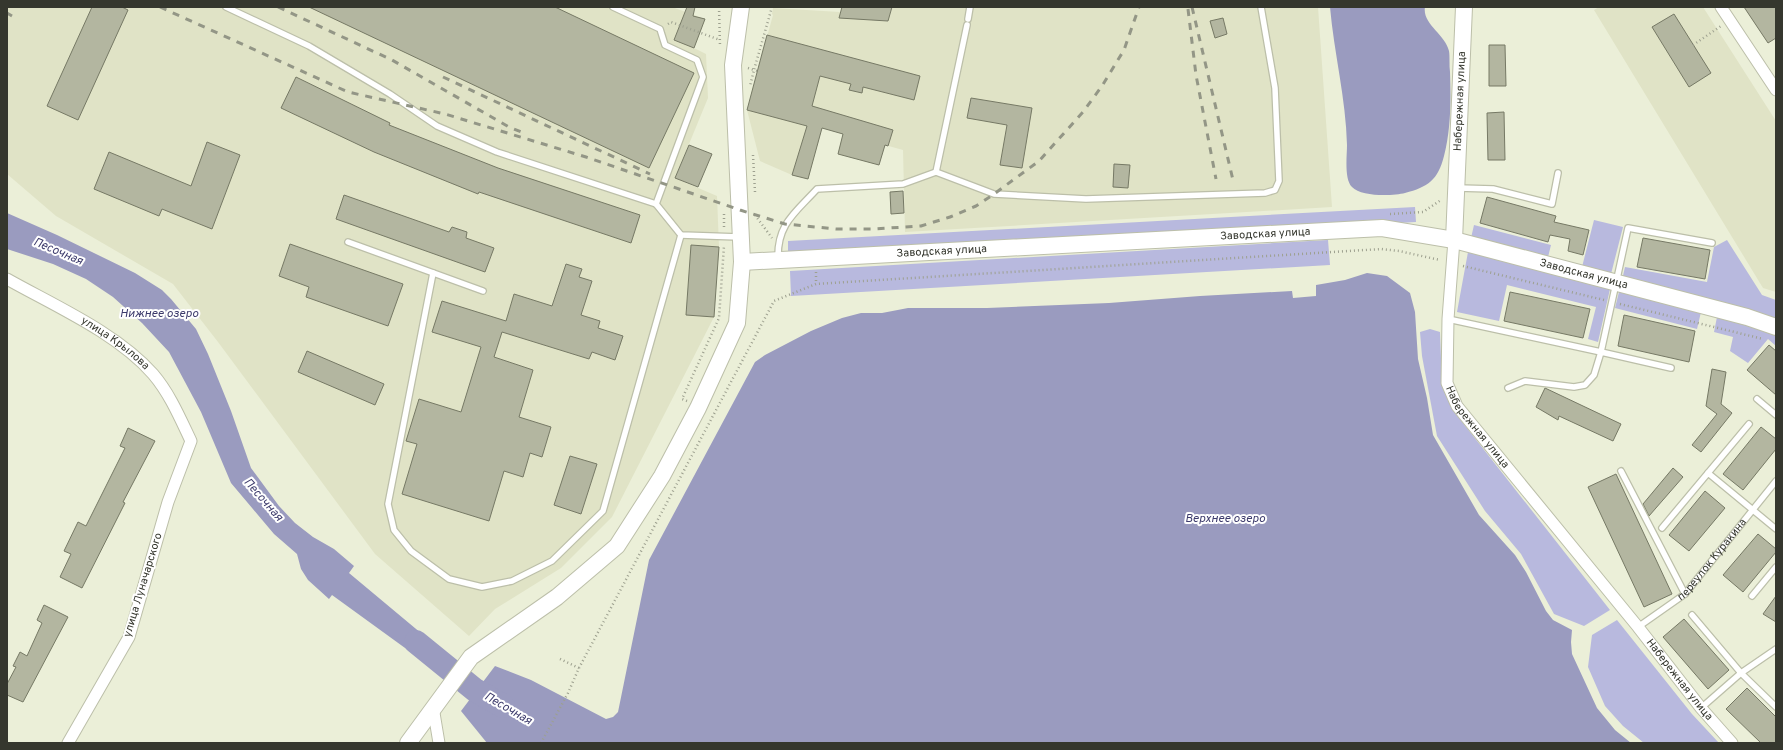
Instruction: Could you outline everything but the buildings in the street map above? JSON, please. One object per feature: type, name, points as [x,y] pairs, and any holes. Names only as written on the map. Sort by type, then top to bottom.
[{"type":"main road","points":[[408,743],[471,657],[557,597],[617,546],[662,476],[698,408],[737,324],[742,262],[733,64],[741,7]]},
{"type":"main road","name":"Набережная улица","points":[[1454,240],[1458,188],[1464,7]]},
{"type":"main road","name":"Заводская улица","points":[[742,262],[1382,228],[1454,240],[1747,317],[1774,328]]},
{"type":"street","points":[[1722,7],[1776,90]]},
{"type":"street","name":"Набережная улица","points":[[1454,240],[1448,319],[1447,383],[1457,406],[1638,627],[1701,708],[1732,743]]},
{"type":"street","name":"улица Крылова","points":[[7,279],[111,338],[135,357],[153,374],[170,399],[191,441]]},
{"type":"street","name":"улица Луначарского","points":[[68,743],[129,637],[168,502],[191,441]]},
{"type":"street","points":[[433,707],[439,743]]},
{"type":"lane","points":[[226,7],[309,46],[390,94],[437,126],[497,152],[656,204],[681,235],[741,237]]},
{"type":"lane","points":[[613,7],[660,29],[665,45],[697,60],[703,77],[656,204]]},
{"type":"lane","points":[[968,19],[970,7]]},
{"type":"lane","points":[[778,261],[778,246],[785,224],[817,189],[903,184],[936,172],[994,194],[1010,195],[1086,199],[1265,193],[1275,190],[1279,181],[1275,88],[1261,7]]},
{"type":"lane","points":[[936,172],[967,25]]},
{"type":"lane","points":[[1458,188],[1493,189],[1552,204],[1558,173]]},
{"type":"lane","points":[[1508,388],[1525,381],[1574,388],[1585,385],[1594,375],[1601,352],[1628,228],[1712,243]]},
{"type":"lane","points":[[433,273],[388,504],[394,530],[412,551],[449,579],[482,587],[512,581],[552,561],[603,511],[681,235]]},
{"type":"lane","points":[[348,242],[483,291]]},
{"type":"lane","points":[[1448,319],[1671,368]]},
{"type":"lane","points":[[1757,399],[1776,415]]},
{"type":"lane","points":[[1662,528],[1749,424]]},
{"type":"lane","points":[[1621,471],[1685,594]]},
{"type":"lane","points":[[1708,474],[1776,529]]},
{"type":"lane","name":"переулок Куракина","points":[[1638,627],[1685,594],[1776,481]]},
{"type":"lane","points":[[1752,596],[1776,568]]},
{"type":"lane","points":[[1692,615],[1742,673],[1776,707]]},
{"type":"lane","points":[[1701,708],[1742,673],[1776,649]]},
{"type":"path","points":[[757,71],[754,70],[772,7]]},
{"type":"path","points":[[1693,45],[1730,21]]},
{"type":"path","points":[[660,29],[670,22],[720,40]]},
{"type":"path","points":[[724,207],[724,230]]},
{"type":"path","points":[[713,415],[682,399],[719,318],[724,245]]},
{"type":"path","points":[[541,743],[568,694],[579,668],[774,301],[816,284],[1381,249],[1399,251],[1452,263],[1612,302],[1774,328]]},
{"type":"path","points":[[560,659],[579,668]]},
{"type":"shaded area","points":[[7,7],[672,7],[705,19],[694,48],[706,54],[708,98],[675,178],[717,196],[719,247],[714,317],[612,517],[561,568],[495,609],[469,636],[375,554],[218,342],[173,284],[56,216],[7,174]]},
{"type":"shaded area","points":[[892,7],[1318,7],[1332,207],[905,232],[903,150],[885,145],[879,165],[838,154],[843,134],[822,128],[808,179],[792,175],[760,161],[747,110],[773,15],[773,8],[890,15]]},
{"type":"shaded area","points":[[1599,7],[1703,7],[1776,121],[1776,292],[1763,288],[1594,10]]},
{"type":"shaded area","points":[[1415,207],[1416,222],[788,256],[788,241]]},
{"type":"shaded area","points":[[1594,220],[1623,227],[1611,274],[1582,267]]},
{"type":"shaded area","points":[[1474,225],[1551,245],[1548,257],[1471,238]]},
{"type":"shaded area","points":[[1328,240],[1330,265],[791,296],[790,271]]},
{"type":"shaded area","points":[[1727,240],[1762,295],[1776,300],[1776,319],[1622,280],[1625,267],[1707,282],[1714,247]]},
{"type":"shaded area","points":[[1468,252],[1610,289],[1598,342],[1588,339],[1596,307],[1507,285],[1499,321],[1457,312]]},
{"type":"shaded area","points":[[1619,292],[1701,312],[1697,329],[1615,308]]},
{"type":"shaded area","points":[[1717,317],[1776,334],[1776,346],[1768,339],[1748,363],[1730,351],[1733,337],[1714,332]]},
{"type":"shaded area","points":[[1430,329],[1440,332],[1442,385],[1452,409],[1610,610],[1584,626],[1554,614],[1521,554],[1485,511],[1437,436],[1422,356],[1420,332]]},
{"type":"shaded area","points":[[1617,620],[1692,714],[1719,743],[1644,743],[1623,726],[1605,706],[1588,667],[1592,635]]},
{"type":"water","points":[[1330,7],[1425,7],[1427,19],[1447,45],[1449,51],[1450,114],[1446,146],[1439,171],[1426,185],[1405,193],[1377,195],[1362,193],[1352,187],[1349,183],[1346,161],[1346,128]]},
{"type":"water","name":"Нижнее озеро","points":[[7,213],[57,235],[135,273],[162,290],[171,299],[196,329],[208,354],[231,411],[251,468],[279,506],[295,523],[313,537],[334,549],[354,566],[349,573],[446,654],[434,669],[332,595],[329,599],[308,580],[301,569],[297,554],[274,534],[231,483],[201,412],[169,352],[142,323],[113,297],[86,279],[53,264],[7,249]]},
{"type":"water","name":"Верхнее озеро","points":[[1367,273],[1387,276],[1410,293],[1415,312],[1418,359],[1427,398],[1433,435],[1479,515],[1515,555],[1526,572],[1546,611],[1553,620],[1572,630],[1572,654],[1597,708],[1615,730],[1631,743],[487,743],[461,711],[495,666],[531,680],[606,719],[613,717],[618,712],[649,560],[755,362],[765,355],[811,331],[842,318],[861,313],[882,313],[908,308],[987,308],[1109,303],[1292,291],[1293,298],[1316,296],[1316,285],[1345,280]]},
{"type":"waterway","name":"Песочная","points":[[416,642],[475,690],[503,706]]},
{"type":"railway","points":[[160,7],[348,92],[445,114],[586,157],[785,224],[836,229],[873,229],[921,226],[950,217],[976,206],[994,194],[1039,161],[1083,112],[1102,86],[1124,50],[1139,7]]},
{"type":"railway","points":[[278,7],[392,60],[509,127],[524,133]]},
{"type":"railway","points":[[1192,7],[1233,180]]},
{"type":"railway","points":[[1188,9],[1196,75],[1216,179]]},
{"type":"railway","points":[[7,13],[12,16]]},
{"type":"railway","points":[[443,77],[650,174]]}]
